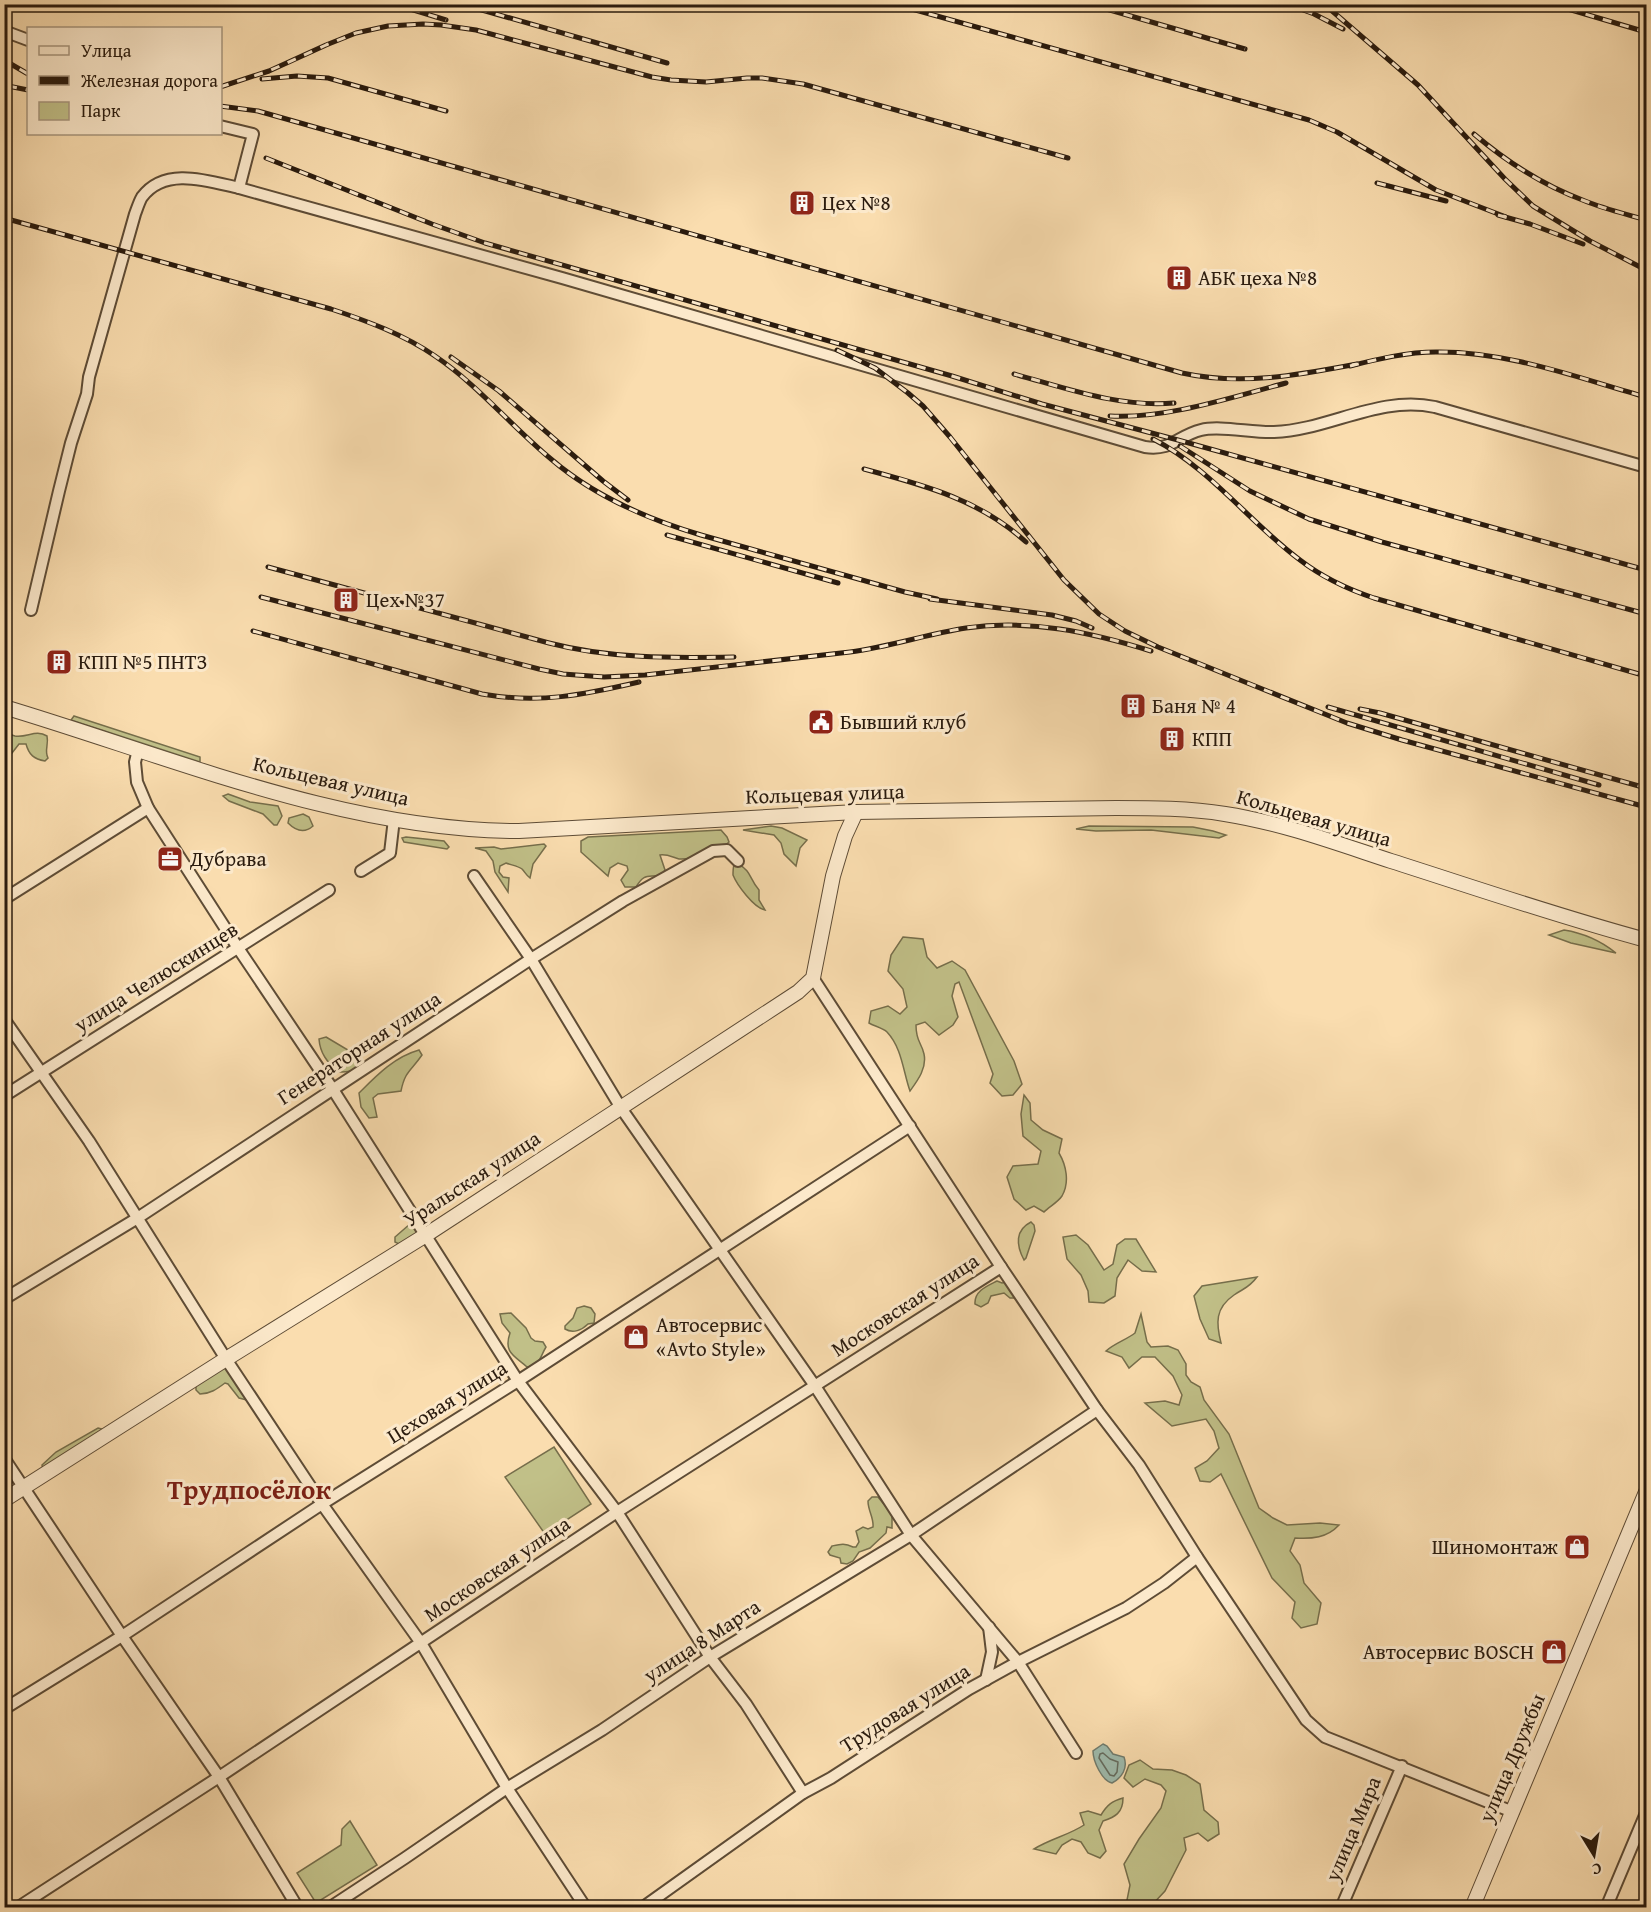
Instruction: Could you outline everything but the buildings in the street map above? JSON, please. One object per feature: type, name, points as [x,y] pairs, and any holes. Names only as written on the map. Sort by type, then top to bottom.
[{"type":"street","points":[[4,31],[27,40]]},
{"type":"street","points":[[222,126],[252,134],[239,188]]},
{"type":"street","points":[[31,610],[71,443],[87,394],[89,377],[135,214],[141,198],[151,188],[174,178],[197,179],[239,188],[573,281],[1145,447],[1167,446],[1188,435],[1212,428],[1261,432],[1292,430],[1388,405],[1407,403],[1435,406],[1647,467]]},
{"type":"street","name":"Кольцевая улица","points":[[4,707],[138,750],[340,810],[483,831],[856,813],[1116,808],[1156,808],[1224,813],[1303,833],[1562,916],[1647,940]]},
{"type":"street","points":[[138,750],[135,762],[137,782],[148,808],[332,1088],[518,1381],[617,1512],[710,1657],[746,1704],[803,1793]]},
{"type":"street","points":[[4,899],[148,808]]},
{"type":"street","points":[[856,813],[845,836],[833,876],[813,978],[1001,1267],[1097,1410],[1140,1465],[1197,1557],[1306,1720],[1325,1737],[1513,1812]]},
{"type":"street","points":[[361,871],[390,853],[394,819]]},
{"type":"street","name":"Генераторная улица","points":[[4,1299],[136,1219],[332,1088],[623,902],[713,851],[727,850],[738,861]]},
{"type":"street","points":[[474,876],[531,959],[621,1108],[815,1386],[912,1534],[1018,1662],[1076,1753]]},
{"type":"street","name":"улица Челюскинцев","points":[[4,1096],[329,890]]},
{"type":"street","name":"Уральская улица","points":[[4,1500],[426,1235],[798,992],[813,978]]},
{"type":"street","points":[[4,1019],[89,1141],[136,1219],[322,1504],[421,1643],[507,1788],[586,1908]]},
{"type":"street","name":"Цеховая улица","points":[[4,1709],[122,1636],[322,1504],[518,1381],[910,1126]]},
{"type":"street","name":"Московская улица","points":[[17,1908],[219,1777],[617,1512],[1001,1267]]},
{"type":"street","name":"улица 8 Марта","points":[[329,1908],[507,1788],[602,1730],[710,1657],[912,1534],[1097,1410]]},
{"type":"street","points":[[4,1458],[219,1777],[298,1908]]},
{"type":"street","name":"улица Дружбы","points":[[1472,1908],[1643,1507],[1647,1492]]},
{"type":"street","name":"Трудовая улица","points":[[642,1908],[803,1793],[831,1778],[986,1680],[1126,1608],[1164,1583],[1197,1557]]},
{"type":"street","points":[[986,1680],[992,1652],[989,1627]]},
{"type":"street","name":"улица Мира","points":[[1341,1908],[1402,1766]]},
{"type":"street","points":[[1606,1908],[1647,1813]]},
{"type":"green space","points":[[74,716],[200,757],[200,762],[71,720]]},
{"type":"green space","points":[[4,732],[15,736],[39,733],[47,736],[48,758],[45,761],[35,758],[30,754],[26,744],[19,744],[12,753],[5,745]]},
{"type":"green space","points":[[228,794],[250,802],[278,806],[282,816],[277,825],[274,825],[263,814],[229,801],[223,796]]},
{"type":"green space","points":[[303,814],[309,817],[313,826],[300,830],[288,823],[289,818]]},
{"type":"green space","points":[[771,826],[782,828],[807,840],[800,848],[796,866],[784,854],[781,843],[774,835],[743,830]]},
{"type":"green space","points":[[1089,826],[1193,827],[1226,835],[1219,838],[1151,830],[1076,829]]},
{"type":"green space","points":[[721,830],[729,842],[725,845],[713,852],[690,858],[679,859],[660,855],[665,870],[662,875],[644,877],[636,887],[625,887],[621,880],[628,870],[627,866],[618,863],[610,868],[608,876],[581,852],[581,841],[588,837]]},
{"type":"green space","points":[[402,838],[444,841],[449,847],[447,849],[404,842]]},
{"type":"green space","points":[[544,844],[546,846],[533,864],[530,878],[519,867],[506,863],[500,866],[499,872],[503,877],[509,878],[508,892],[495,872],[493,861],[486,851],[475,848],[501,849]]},
{"type":"green space","points":[[738,864],[748,872],[759,890],[759,900],[765,910],[751,901],[735,879],[733,867]]},
{"type":"green space","points":[[1564,930],[1592,938],[1616,953],[1571,943],[1549,935]]},
{"type":"green space","points":[[903,937],[923,939],[927,957],[937,968],[952,961],[965,970],[1014,1061],[1022,1084],[1013,1095],[1002,1096],[990,1083],[993,1074],[959,982],[955,984],[952,996],[958,1017],[953,1025],[939,1035],[925,1022],[916,1025],[925,1059],[919,1078],[910,1091],[899,1052],[892,1038],[885,1031],[869,1023],[871,1011],[888,1006],[900,1014],[907,1007],[903,989],[888,971],[891,955]]},
{"type":"green space","points":[[326,1037],[358,1056],[361,1064],[353,1070],[338,1072],[327,1061],[321,1049],[319,1039]]},
{"type":"green space","points":[[419,1050],[422,1055],[407,1075],[401,1091],[378,1094],[373,1098],[377,1117],[369,1118],[361,1107],[359,1093],[394,1062]]},
{"type":"green space","points":[[1024,1095],[1030,1103],[1031,1120],[1043,1130],[1062,1139],[1059,1153],[1064,1163],[1066,1185],[1060,1198],[1044,1212],[1034,1206],[1026,1210],[1014,1199],[1007,1177],[1013,1166],[1038,1164],[1041,1151],[1023,1136],[1021,1114]]},
{"type":"green space","points":[[1031,1222],[1035,1231],[1024,1260],[1019,1249],[1018,1238],[1022,1229]]},
{"type":"green space","points":[[410,1224],[415,1224],[418,1232],[415,1237],[399,1244],[395,1242],[395,1237]]},
{"type":"green space","points":[[1076,1235],[1088,1245],[1104,1270],[1113,1264],[1117,1245],[1125,1239],[1136,1239],[1156,1272],[1142,1271],[1128,1260],[1117,1278],[1115,1296],[1104,1303],[1089,1302],[1088,1291],[1081,1275],[1067,1259],[1063,1237]]},
{"type":"green space","points":[[1257,1277],[1249,1286],[1223,1305],[1218,1316],[1221,1343],[1209,1339],[1200,1319],[1194,1296],[1202,1286]]},
{"type":"green space","points":[[997,1281],[1007,1282],[1017,1298],[1010,1298],[1004,1293],[991,1296],[988,1303],[981,1307],[975,1304],[979,1292]]},
{"type":"green space","points":[[584,1306],[591,1308],[595,1314],[594,1323],[577,1331],[565,1329],[577,1308]]},
{"type":"green space","points":[[511,1313],[526,1328],[531,1338],[543,1342],[546,1347],[535,1365],[527,1367],[509,1350],[510,1333],[502,1323],[500,1314]]},
{"type":"green space","points":[[1141,1314],[1147,1342],[1151,1347],[1168,1346],[1178,1350],[1186,1364],[1186,1375],[1191,1382],[1200,1387],[1204,1400],[1229,1434],[1259,1508],[1287,1525],[1320,1523],[1339,1525],[1319,1537],[1295,1538],[1290,1551],[1300,1565],[1304,1583],[1321,1603],[1317,1624],[1301,1628],[1292,1618],[1295,1602],[1272,1578],[1221,1474],[1210,1482],[1200,1481],[1195,1468],[1207,1461],[1219,1448],[1214,1431],[1206,1419],[1172,1426],[1145,1403],[1165,1401],[1179,1405],[1182,1395],[1173,1376],[1155,1357],[1142,1357],[1129,1368],[1122,1357],[1106,1351],[1135,1333]]},
{"type":"green space","points":[[223,1368],[228,1369],[247,1400],[239,1398],[225,1383],[207,1393],[200,1394],[196,1390],[196,1383]]},
{"type":"green space","points":[[98,1428],[102,1429],[103,1433],[43,1471],[42,1465],[56,1452]]},
{"type":"green space","points":[[554,1447],[591,1504],[545,1534],[505,1477]]},
{"type":"green space","points":[[872,1497],[878,1497],[892,1514],[892,1528],[887,1527],[886,1533],[870,1548],[859,1552],[853,1561],[847,1564],[841,1563],[840,1558],[828,1552],[832,1546],[845,1544],[856,1547],[859,1542],[856,1531],[863,1527],[868,1529],[873,1527],[868,1501]]},
{"type":"green space","points":[[1140,1760],[1153,1769],[1172,1770],[1200,1784],[1204,1810],[1218,1822],[1219,1834],[1208,1841],[1198,1833],[1184,1838],[1186,1850],[1165,1891],[1150,1907],[1133,1907],[1127,1900],[1130,1885],[1124,1864],[1161,1808],[1166,1791],[1161,1785],[1145,1779],[1133,1787],[1124,1778],[1129,1765]]},
{"type":"green space","points":[[1123,1798],[1120,1811],[1103,1821],[1099,1830],[1106,1851],[1100,1858],[1088,1853],[1081,1842],[1072,1839],[1062,1845],[1056,1854],[1034,1849],[1084,1825],[1080,1813],[1088,1811],[1101,1815],[1110,1804]]},
{"type":"green space","points":[[350,1821],[377,1865],[316,1903],[297,1873],[341,1845],[342,1829]]},
{"type":"water","points":[[1103,1744],[1113,1754],[1124,1757],[1125,1761],[1123,1772],[1112,1783],[1102,1775],[1093,1755],[1093,1751]]},
{"type":"railway","points":[[394,4],[446,20]]},
{"type":"railway","points":[[461,4],[667,63]]},
{"type":"railway","points":[[894,4],[1309,120],[1337,132],[1436,190],[1506,217]]},
{"type":"railway","points":[[1089,4],[1245,49]]},
{"type":"railway","points":[[1287,4],[1314,14],[1343,29]]},
{"type":"railway","points":[[1324,4],[1418,85],[1533,206],[1590,241],[1646,270]]},
{"type":"railway","points":[[1551,4],[1646,32]]},
{"type":"railway","points":[[222,86],[269,71],[356,33],[388,26],[441,25],[476,30],[652,77],[706,82],[762,78],[803,84],[1068,158]]},
{"type":"railway","points":[[4,60],[27,73]]},
{"type":"railway","points":[[262,79],[297,76],[328,78],[446,111]]},
{"type":"railway","points":[[8,86],[27,90]]},
{"type":"railway","points":[[222,106],[258,111],[1182,373],[1226,379],[1270,378],[1357,364]]},
{"type":"railway","points":[[1474,134],[1513,164],[1541,181],[1593,204],[1646,220]]},
{"type":"railway","points":[[266,158],[485,243],[952,376],[1042,404],[1646,570]]},
{"type":"railway","points":[[1377,183],[1446,201]]},
{"type":"railway","points":[[1498,215],[1530,224],[1583,244]]},
{"type":"railway","points":[[4,218],[331,309],[371,323],[410,341],[451,367],[536,446],[568,472],[622,505],[661,522],[701,535],[937,599]]},
{"type":"railway","points":[[837,350],[875,368],[923,406],[1064,580],[1099,614],[1125,631],[1158,647],[1347,723],[1646,807]]},
{"type":"railway","points":[[1350,366],[1414,353],[1463,353],[1543,367],[1646,397]]},
{"type":"railway","points":[[451,357],[499,391],[628,500]]},
{"type":"railway","points":[[1014,374],[1113,400],[1154,404],[1174,403]]},
{"type":"railway","points":[[1110,416],[1176,411],[1286,383]]},
{"type":"railway","points":[[1153,439],[1193,465],[1300,560],[1335,582],[1374,598],[1646,676]]},
{"type":"railway","points":[[1180,446],[1250,491],[1309,519],[1382,542],[1646,614]]},
{"type":"railway","points":[[864,469],[908,481],[970,504],[1008,527],[1026,542]]},
{"type":"railway","points":[[667,535],[838,583]]},
{"type":"railway","points":[[268,567],[572,648],[618,655],[734,657]]},
{"type":"railway","points":[[261,597],[539,669],[563,674],[604,677],[645,675],[850,652],[966,628],[990,626],[1037,626],[1060,629],[1105,638],[1151,651]]},
{"type":"railway","points":[[930,599],[1052,615],[1092,628]]},
{"type":"railway","points":[[253,631],[482,694],[503,697],[561,697],[639,682]]},
{"type":"railway","points":[[1328,707],[1599,785]]},
{"type":"railway","points":[[1360,709],[1646,788]]},
{"type":"place","name":"Цех №8","points":[[802,203]]},
{"type":"place","name":"АБК цеха №8","points":[[1179,278]]},
{"type":"place","name":"Цех №37","points":[[346,600]]},
{"type":"place","name":"КПП №5 ПНТЗ","points":[[59,662]]},
{"type":"place","name":"Баня № 4","points":[[1133,706]]},
{"type":"place","name":"Бывший клуб","points":[[821,722]]},
{"type":"place","name":"КПП","points":[[1172,739]]},
{"type":"place","name":"Дубрава","points":[[170,859]]},
{"type":"place","name":"Автосервис «Avto Style»","points":[[636,1337]]},
{"type":"place","name":"Шиномонтаж","points":[[1577,1547]]},
{"type":"place","name":"Автосервис BOSCH","points":[[1554,1652]]},
{"type":"district","name":"Трудпосёлок","points":[[249,1490]]}]
